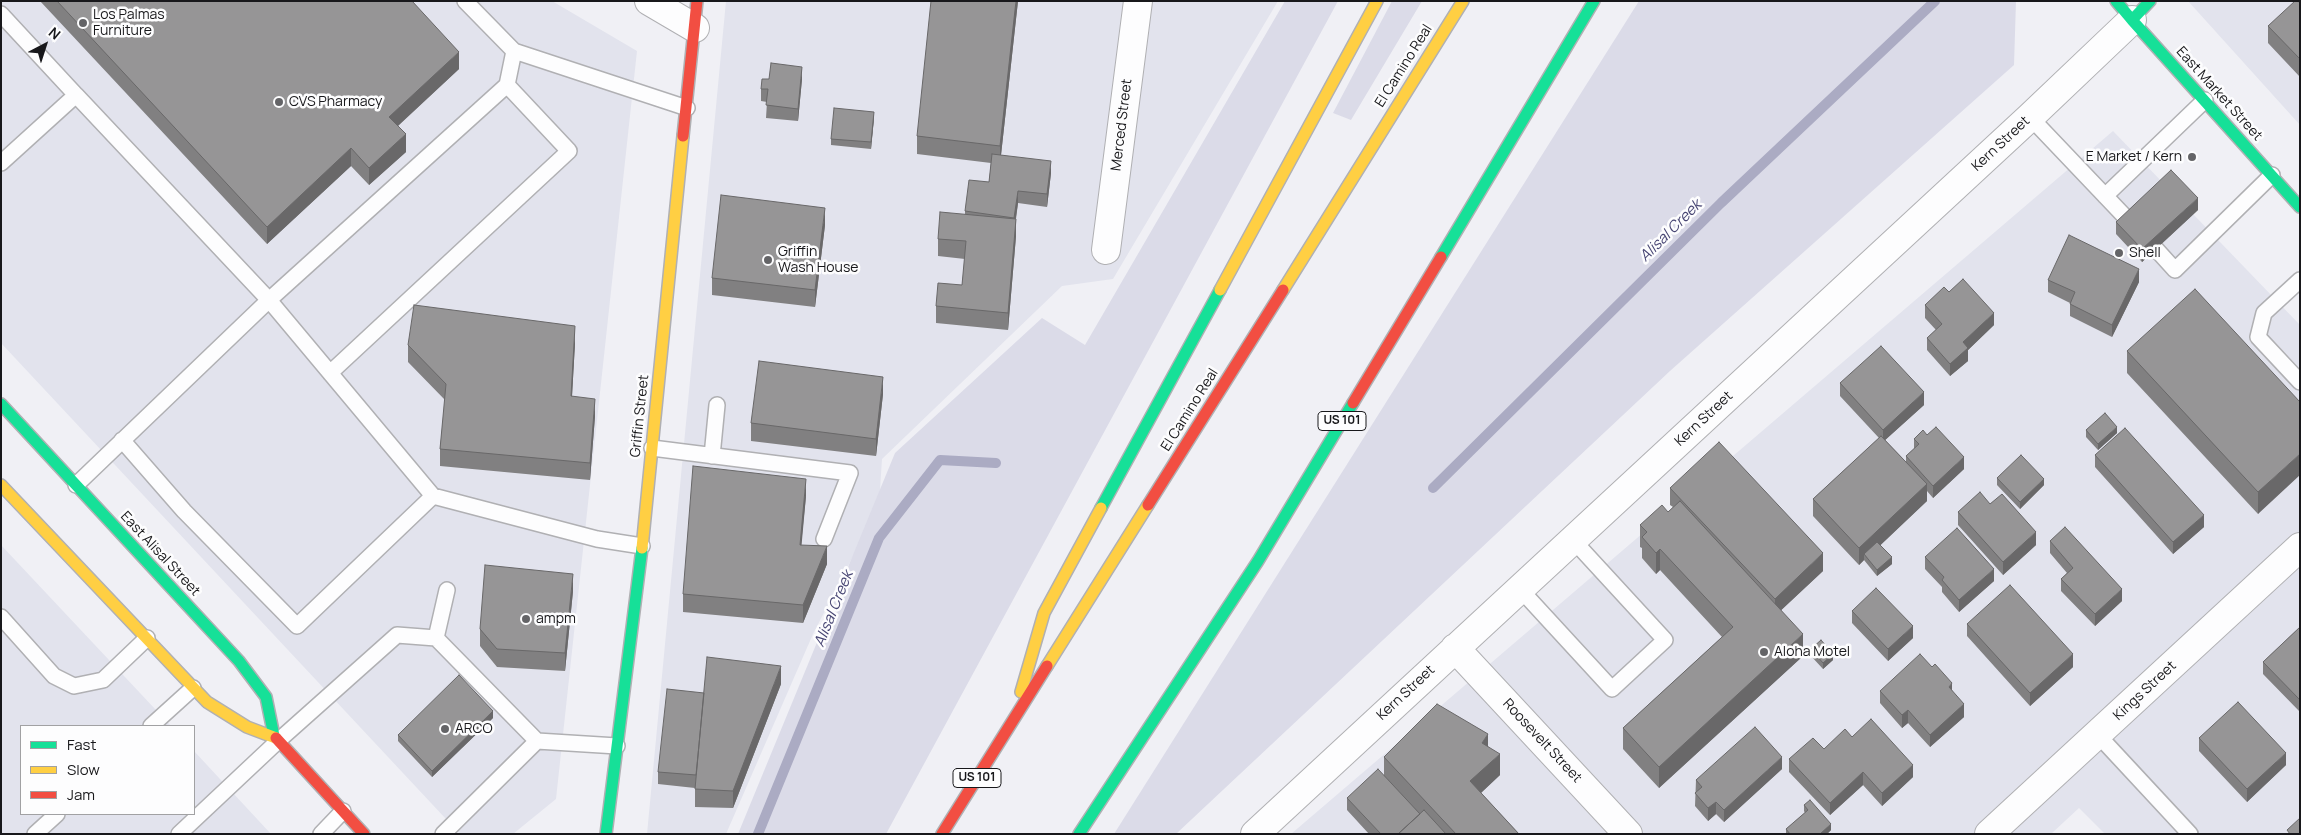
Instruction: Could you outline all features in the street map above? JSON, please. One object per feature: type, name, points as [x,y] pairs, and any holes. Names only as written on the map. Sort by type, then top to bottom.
[{"type":"main road","name":"Griffin Street","points":[[606,834],[642,546],[698,1]]},
{"type":"main road","points":[[1013,723],[1044,613],[1377,1]]},
{"type":"main road","name":"El Camino Real","points":[[942,834],[1463,1]]},
{"type":"main road","name":"US 101","points":[[1079,834],[1258,561],[1594,1]]},
{"type":"main road","name":"East Market Street","points":[[2133,7],[2205,100],[2300,207]]},
{"type":"main road","name":"East Alisal Street","points":[[1,404],[239,661],[266,697],[276,739]]},
{"type":"main road","points":[[1,485],[207,702],[246,727],[276,739],[364,834]]},
{"type":"street","points":[[649,1],[695,28]]},
{"type":"street","name":"Merced Street","points":[[1106,250],[1138,1]]},
{"type":"street","name":"Kern Street","points":[[1254,834],[2030,117],[2133,7]]},
{"type":"street","name":"Kings Street","points":[[1989,834],[2300,547]]},
{"type":"street","name":"Roosevelt Street","points":[[1455,648],[1628,834]]},
{"type":"lane","points":[[464,1],[514,51],[687,108]]},
{"type":"lane","points":[[1,14],[269,300],[432,496],[597,539],[642,546]]},
{"type":"lane","points":[[76,485],[269,300],[507,85],[514,51]]},
{"type":"lane","points":[[330,373],[569,151],[507,85]]},
{"type":"lane","points":[[1,163],[76,95]]},
{"type":"lane","points":[[2105,196],[2205,100]]},
{"type":"lane","points":[[2030,117],[2129,221]]},
{"type":"lane","points":[[2156,249],[2175,270],[2272,175]]},
{"type":"lane","points":[[2300,280],[2264,313],[2258,337],[2300,382]]},
{"type":"lane","points":[[712,456],[717,405]]},
{"type":"lane","points":[[122,440],[250,582],[297,626],[432,496]]},
{"type":"lane","points":[[652,448],[850,473],[824,539]]},
{"type":"lane","points":[[1520,589],[1612,689],[1665,640],[1573,540]]},
{"type":"lane","points":[[436,638],[447,590]]},
{"type":"lane","points":[[1,617],[54,676],[74,686],[103,680],[146,638]]},
{"type":"lane","points":[[179,834],[276,739],[397,636],[436,638],[537,741],[617,746]]},
{"type":"lane","points":[[153,725],[193,688]]},
{"type":"lane","points":[[2098,735],[2190,834]]},
{"type":"lane","points":[[443,834],[537,741]]},
{"type":"lane","points":[[321,834],[343,811]]},
{"type":"lane","points":[[36,834],[56,815]]},
{"type":"shaded area","points":[[1,1],[552,1],[637,51],[556,799],[513,834],[460,834],[1,343]]},
{"type":"shaded area","points":[[726,1],[1278,1],[1113,279],[1062,286],[882,459],[879,506],[813,634],[726,834],[647,834]]},
{"type":"shaded area","points":[[1285,1],[1338,1],[886,834],[738,834],[895,453],[1042,318],[1085,345]]},
{"type":"shaded area","points":[[1392,1],[1422,1],[1351,120],[1333,113]]},
{"type":"shaded area","points":[[1639,1],[2016,1],[2014,65],[1670,371],[1176,834],[1114,834]]},
{"type":"shaded area","points":[[2188,1],[2300,1],[2300,125]]},
{"type":"shaded area","points":[[2113,131],[2300,325],[2300,834],[2105,834],[2079,808],[2051,834],[1291,834]]},
{"type":"shaded area","points":[[1,545],[170,725],[20,725],[20,815],[195,815],[195,752],[271,834],[1,834]]},
{"type":"building","name":"CVS Pharmacy","points":[[57,1],[412,1],[459,52],[389,117],[406,134],[369,168],[351,148],[267,227]]},
{"type":"building","points":[[931,1],[1016,1],[1000,146],[917,136]]},
{"type":"building","points":[[2295,1],[2300,2],[2300,59],[2268,26]]},
{"type":"building","points":[[771,63],[802,67],[798,109],[766,105],[768,89],[761,89],[762,79],[769,79]]},
{"type":"building","points":[[834,108],[874,112],[871,142],[831,139]]},
{"type":"building","points":[[992,154],[1051,161],[1047,194],[1018,191],[1014,218],[965,211],[969,180],[989,182]]},
{"type":"building","points":[[2171,170],[2198,198],[2142,249],[2116,222]]},
{"type":"building","name":"Griffin Wash House","points":[[721,195],[825,208],[815,290],[712,278]]},
{"type":"building","points":[[940,212],[1016,219],[1008,313],[936,306],[938,283],[962,285],[966,241],[938,239]]},
{"type":"building","points":[[2069,235],[2139,269],[2112,325],[2070,304],[2075,292],[2048,280]]},
{"type":"building","points":[[1963,279],[1994,313],[1963,342],[1968,348],[1950,364],[1927,338],[1942,324],[1925,305],[1944,287],[1949,292]]},
{"type":"building","points":[[2195,289],[2300,402],[2300,454],[2258,492],[2127,351]]},
{"type":"building","points":[[414,305],[575,326],[571,396],[595,399],[590,463],[440,449],[446,384],[408,345]]},
{"type":"building","points":[[1881,346],[1924,392],[1883,430],[1840,383]]},
{"type":"building","points":[[759,361],[883,377],[876,439],[751,423]]},
{"type":"building","points":[[2105,413],[2117,427],[2098,444],[2086,430]]},
{"type":"building","points":[[1936,427],[1964,457],[1933,486],[1906,456],[1919,444],[1914,439],[1923,430],[1927,435]]},
{"type":"building","points":[[2125,428],[2204,515],[2173,542],[2095,455]]},
{"type":"building","points":[[1881,436],[1927,484],[1859,548],[1813,499]]},
{"type":"building","points":[[1719,442],[1823,553],[1775,599],[1670,488]]},
{"type":"building","points":[[2021,455],[2044,479],[2020,502],[1997,478]]},
{"type":"building","points":[[693,466],[806,479],[800,545],[827,546],[803,605],[683,594]]},
{"type":"building","points":[[1980,492],[1990,504],[2002,494],[2036,532],[2003,562],[1958,512]]},
{"type":"building","name":"Aloha Motel","points":[[1680,501],[1803,634],[1659,767],[1623,728],[1733,627],[1660,549],[1656,553],[1642,537],[1647,532],[1640,525],[1662,505],[1668,512]]},
{"type":"building","points":[[2065,527],[2122,589],[2095,614],[2061,579],[2073,568],[2050,541]]},
{"type":"building","points":[[1957,528],[1994,569],[1959,600],[1942,580],[1944,577],[1925,557]]},
{"type":"building","points":[[1877,542],[1892,557],[1877,570],[1864,554]]},
{"type":"building","name":"ampm","points":[[485,565],[573,574],[565,653],[497,649],[480,629]]},
{"type":"building","points":[[2010,585],[2073,654],[2030,693],[1967,624]]},
{"type":"building","points":[[1876,588],[1913,626],[1888,649],[1852,611]]},
{"type":"building","points":[[2300,627],[2300,700],[2263,662]]},
{"type":"building","points":[[1821,640],[1833,654],[1823,663],[1811,649]]},
{"type":"building","points":[[1920,654],[1932,667],[1935,664],[1952,683],[1949,687],[1964,704],[1930,735],[1908,710],[1902,715],[1880,691]]},
{"type":"building","points":[[707,657],[781,666],[733,791],[695,789]]},
{"type":"building","points":[[459,675],[493,711],[432,771],[398,735]]},
{"type":"building","points":[[667,689],[704,693],[696,775],[658,772]]},
{"type":"building","points":[[2238,702],[2286,753],[2247,789],[2199,738]]},
{"type":"building","points":[[1437,704],[1488,734],[1482,743],[1500,754],[1470,781],[1519,834],[1456,834],[1384,757]]},
{"type":"building","points":[[1871,719],[1913,765],[1882,793],[1863,772],[1830,803],[1789,759],[1813,738],[1824,749],[1845,729],[1852,737]]},
{"type":"building","points":[[1755,727],[1782,757],[1724,810],[1716,802],[1708,808],[1695,793],[1702,787],[1696,780]]},
{"type":"building","points":[[1378,769],[1420,814],[1398,834],[1381,834],[1347,798]]},
{"type":"building","points":[[1810,800],[1831,824],[1820,834],[1790,834],[1786,829],[1808,810],[1804,805]]},
{"type":"building","points":[[1424,810],[1446,834],[1398,834]]},
{"type":"building","points":[[2300,818],[2300,834],[2290,834],[2287,830]]},
{"type":"waterway","name":"Alisal Creek","points":[[1433,488],[1721,203],[1935,1]]},
{"type":"waterway","name":"Alisal Creek","points":[[758,834],[879,538],[940,460],[996,463]]},
{"type":"traffic: fast","points":[[1441,257],[1594,1]]},
{"type":"traffic: fast","points":[[2116,1],[2132,20],[2150,1]]},
{"type":"traffic: fast","points":[[2132,20],[2300,207]]},
{"type":"traffic: fast","points":[[1101,508],[1220,290]]},
{"type":"traffic: fast","points":[[1079,834],[1258,561],[1353,403]]},
{"type":"traffic: fast","points":[[1,404],[239,661],[266,697],[274,736]]},
{"type":"traffic: fast","points":[[606,834],[642,548]]},
{"type":"traffic: slow","points":[[1220,290],[1377,1]]},
{"type":"traffic: slow","points":[[1283,290],[1463,1]]},
{"type":"traffic: slow","points":[[642,548],[683,136]]},
{"type":"traffic: slow","points":[[1,485],[207,702],[247,727],[276,738]]},
{"type":"traffic: slow","points":[[1047,666],[1148,505]]},
{"type":"traffic: slow","points":[[1021,692],[1044,613],[1101,508]]},
{"type":"traffic: jam","points":[[683,136],[697,1]]},
{"type":"traffic: jam","points":[[1353,403],[1441,257]]},
{"type":"traffic: jam","points":[[1148,505],[1283,290]]},
{"type":"traffic: jam","points":[[942,834],[1047,666]]},
{"type":"traffic: jam","points":[[276,738],[364,834]]},
{"type":"place","name":"Los Palmas Furniture","points":[[83,23]]},
{"type":"place","name":"CVS Pharmacy","points":[[279,102]]},
{"type":"place","name":"E Market / Kern","points":[[2192,157]]},
{"type":"place","name":"Shell","points":[[2119,253]]},
{"type":"place","name":"Griffin Wash House","points":[[768,260]]},
{"type":"place","name":"ampm","points":[[526,619]]},
{"type":"place","name":"Aloha Motel","points":[[1764,652]]},
{"type":"place","name":"ARCO","points":[[445,729]]}]
